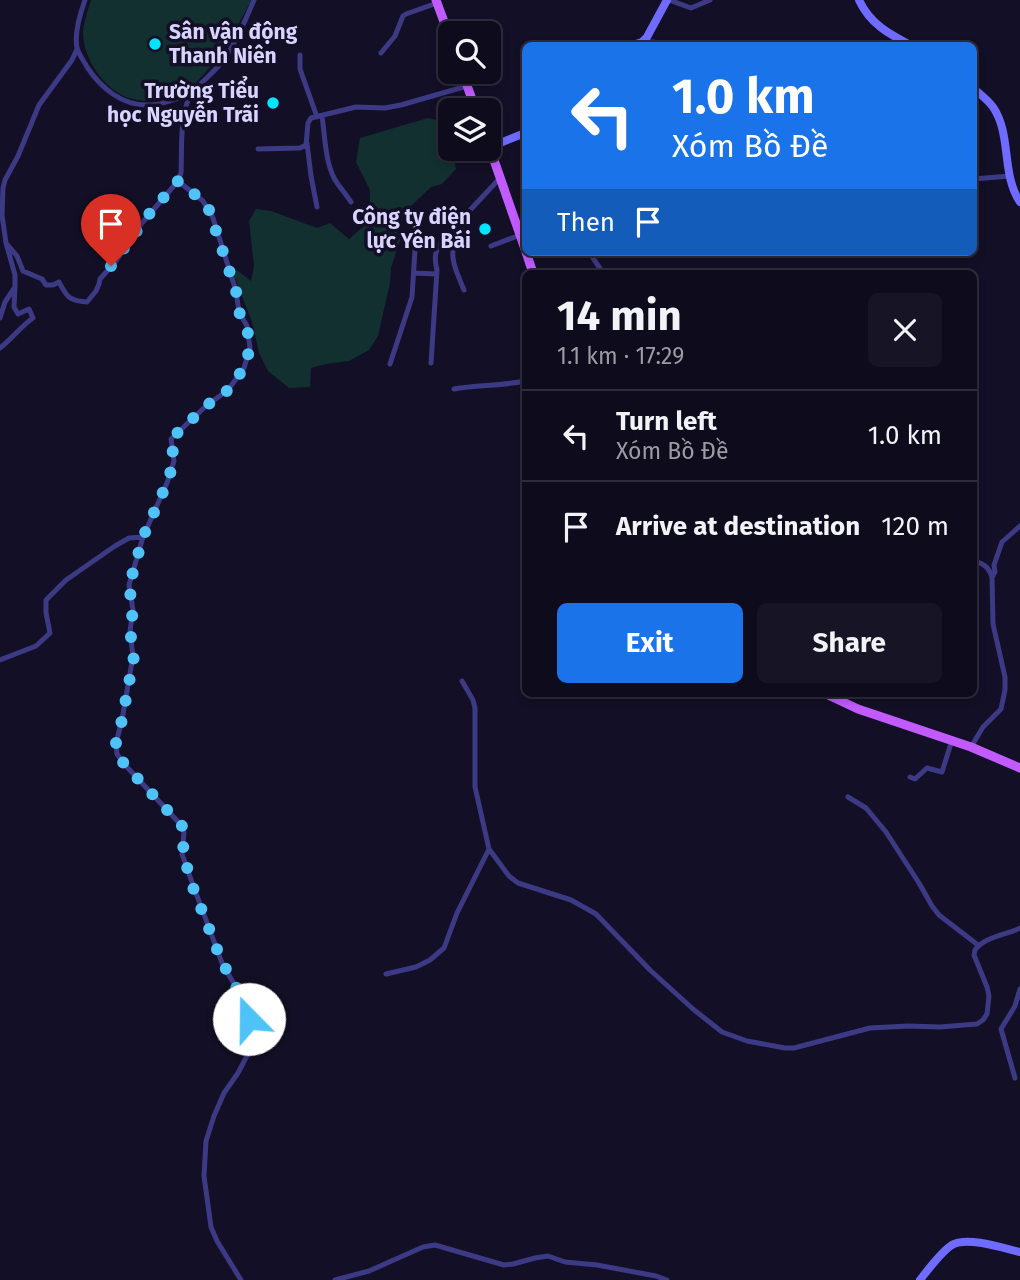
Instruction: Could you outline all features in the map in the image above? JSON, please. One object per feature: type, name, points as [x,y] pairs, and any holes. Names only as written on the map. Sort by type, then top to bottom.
[{"type":"main road","points":[[437,1],[444,21]]},
{"type":"main road","points":[[467,86],[472,98]]},
{"type":"main road","points":[[494,161],[521,232]]},
{"type":"main road","points":[[833,697],[859,709],[971,747],[1020,768]]},
{"type":"street","points":[[0,348],[19,327],[33,318],[29,309],[18,314],[14,307],[15,275],[2,215],[3,179],[18,156],[39,105],[72,60],[77,49],[80,13],[85,0]]},
{"type":"street","points":[[6,243],[17,256],[23,271],[42,279],[46,285],[60,282],[66,296],[79,302],[87,302],[96,291],[100,279],[116,261],[136,230],[178,181],[181,173],[185,110],[191,94],[224,59],[254,0]]},
{"type":"street","points":[[642,42],[651,33],[668,0],[691,8],[710,0]]},
{"type":"street","points":[[859,0],[876,25],[905,42]]},
{"type":"street","points":[[381,53],[396,36],[403,16],[437,1]]},
{"type":"street","points":[[642,42],[653,42]]},
{"type":"street","points":[[77,49],[99,83],[131,103],[150,106],[191,94]]},
{"type":"street","points":[[300,55],[300,69],[319,116],[328,161],[334,178],[351,202]]},
{"type":"street","points":[[317,207],[307,143],[308,121],[311,118],[356,107],[385,108],[467,86]]},
{"type":"street","points":[[977,92],[1000,120],[1010,176],[1020,202]]},
{"type":"street","points":[[501,141],[522,134]]},
{"type":"street","points":[[258,149],[300,148],[307,143]]},
{"type":"street","points":[[977,179],[1010,176]]},
{"type":"street","points":[[431,363],[437,274],[434,260],[438,247],[500,178]]},
{"type":"street","points":[[178,181],[203,201],[209,210],[236,291],[239,312],[247,327],[250,348],[244,368],[228,390],[206,406],[171,439],[174,461],[143,537],[129,586],[133,610],[130,631],[134,656],[116,749],[125,765],[182,826],[183,853],[192,885],[222,962],[249,1014],[249,1052],[224,1093],[214,1116],[206,1141],[204,1176],[211,1227],[242,1280]]},
{"type":"street","points":[[464,290],[452,256],[458,233],[475,206]]},
{"type":"street","points":[[491,246],[521,232]]},
{"type":"street","points":[[390,364],[412,297],[415,250]]},
{"type":"street","points":[[414,273],[437,274]]},
{"type":"street","points":[[0,318],[5,302],[15,287]]},
{"type":"street","points":[[454,389],[505,386],[522,382]]},
{"type":"street","points":[[992,577],[1002,542],[1020,526]]},
{"type":"street","points":[[0,660],[36,646],[50,633],[46,600],[66,580],[129,538],[143,537]]},
{"type":"street","points":[[971,747],[983,727],[1001,709],[1005,691],[1005,677],[993,624],[992,577],[985,565],[977,562]]},
{"type":"street","points":[[462,681],[475,708],[475,787],[489,849],[509,876],[518,883],[571,900],[596,914],[659,978],[722,1032],[747,1041],[785,1048],[799,1047],[870,1028],[977,1024],[987,1014],[989,996],[974,952],[978,945],[1020,928]]},
{"type":"street","points":[[910,777],[917,778],[927,768],[942,772],[952,740]]},
{"type":"street","points":[[848,797],[866,808],[886,832],[939,915],[978,945]]},
{"type":"street","points":[[386,974],[416,967],[439,954],[489,849]]},
{"type":"street","points":[[1015,1078],[1001,1029],[1015,1006],[1020,989]]},
{"type":"street","points":[[920,1280],[946,1249],[956,1243],[973,1242],[1020,1251]]},
{"type":"street","points":[[335,1280],[369,1271],[423,1247],[435,1245],[504,1265],[548,1256],[565,1262],[597,1265],[667,1280]]},
{"type":"green space","name":"Sân vận động Thanh Niên","points":[[91,0],[251,0],[240,22],[204,75],[186,91],[166,99],[151,101],[136,100],[120,94],[96,71],[86,51],[83,31]]},
{"type":"green space","points":[[428,118],[438,120],[438,161],[455,161],[456,169],[442,184],[431,187],[402,218],[400,240],[391,268],[378,336],[369,350],[349,361],[311,368],[310,387],[289,388],[268,371],[259,353],[252,322],[232,270],[238,271],[251,281],[254,266],[249,221],[256,209],[271,211],[317,228],[330,223],[349,239],[369,222],[370,190],[356,162],[360,138]]},
{"type":"place","name":"Sân vận động Thanh Niên","points":[[155,44]]},
{"type":"place","name":"Trường Tiểu học Nguyễn Trãi","points":[[273,103]]},
{"type":"place","name":"Công ty điện lực Yên Bái","points":[[485,229]]},
{"type":"route","points":[[111,266],[150,213],[178,181],[203,201],[213,218],[236,291],[239,312],[247,327],[250,348],[244,368],[228,390],[206,406],[171,439],[174,461],[143,537],[129,586],[133,610],[130,631],[134,656],[116,743],[117,754],[125,765],[182,826],[182,849],[192,885],[222,962],[246,1005],[249,1019]]}]
